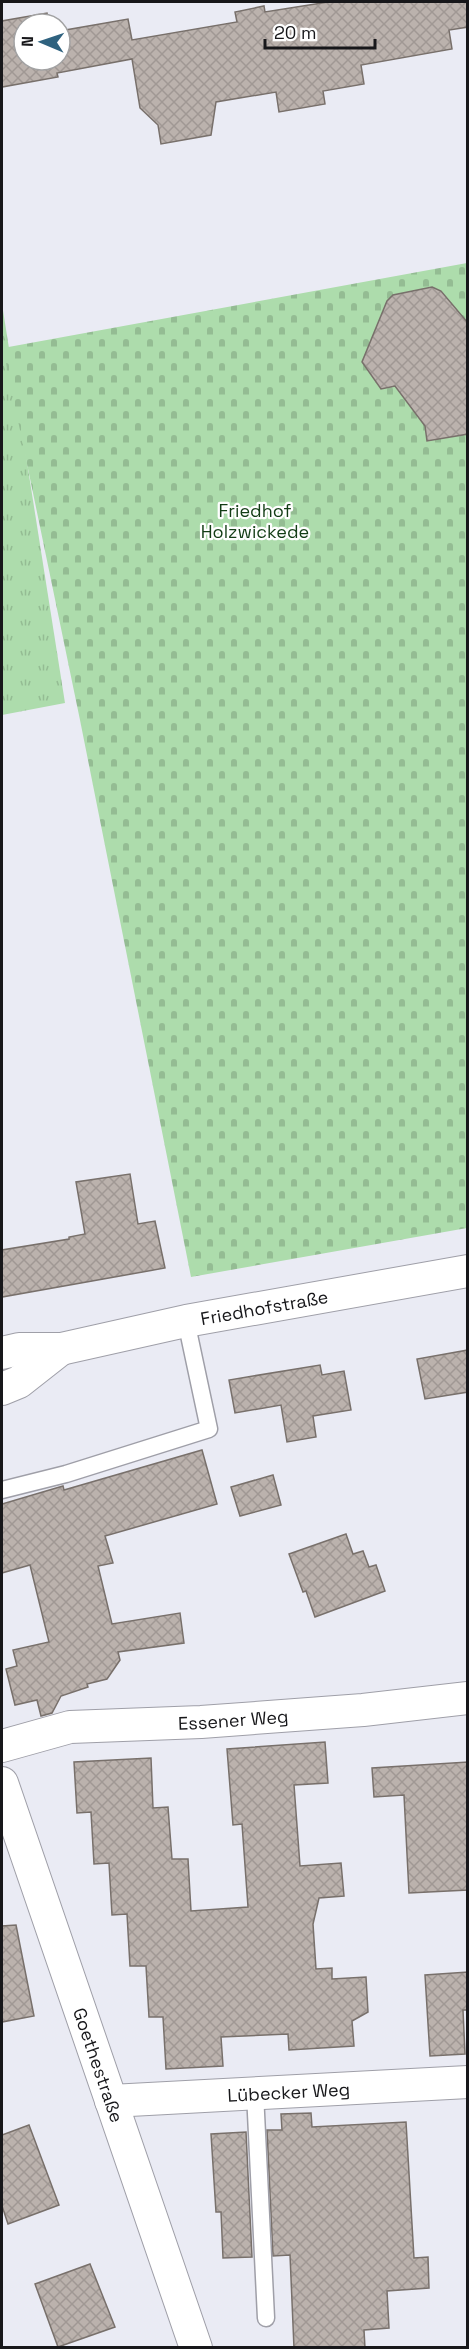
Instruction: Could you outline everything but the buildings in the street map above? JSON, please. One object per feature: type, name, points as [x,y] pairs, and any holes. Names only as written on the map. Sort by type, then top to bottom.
[{"type":"street","name":"Friedhofstraße","points":[[2,1353],[19,1349],[61,1349],[186,1321],[468,1271]]},
{"type":"street","name":"Friedhofstraße","points":[[2,1389],[19,1382],[61,1349]]},
{"type":"street","name":"Essener Weg","points":[[2,1746],[70,1727],[201,1722],[363,1710],[468,1698]]},
{"type":"street","name":"Goethestraße","points":[[2,1783],[196,2348]]},
{"type":"street","name":"Lübecker Weg","points":[[111,2101],[468,2082]]},
{"type":"lane","points":[[2,1490],[66,1474],[209,1430],[186,1321]]},
{"type":"lane","points":[[255,2093],[266,2318]]},
{"type":"green space","name":"Friedhof Holzwickede","points":[[467,263],[467,1228],[191,1277],[3,348]]},
{"type":"green space","points":[[2,304],[65,703],[2,715]]}]
